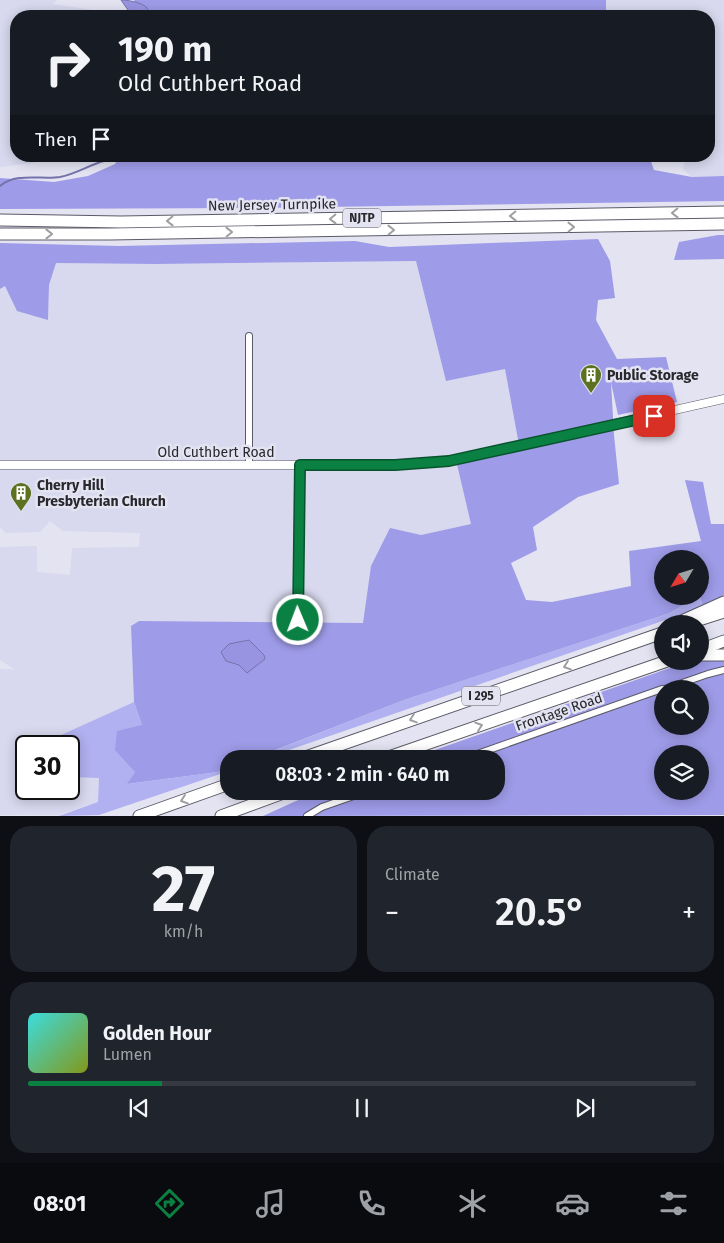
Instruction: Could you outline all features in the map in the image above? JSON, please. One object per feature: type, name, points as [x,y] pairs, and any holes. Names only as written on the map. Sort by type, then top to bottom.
[{"type":"highway","name":"New Jersey Turnpike","points":[[0,220],[121,222],[724,212]]},
{"type":"highway","name":"New Jersey Turnpike","points":[[0,234],[130,234],[724,224]]},
{"type":"highway","points":[[695,615],[724,602]]},
{"type":"highway","points":[[709,617],[724,612]]},
{"type":"highway","points":[[598,655],[654,632]]},
{"type":"highway","name":"I 295","points":[[326,750],[654,636]]},
{"type":"highway","points":[[709,647],[724,641]]},
{"type":"highway","points":[[709,655],[724,655]]},
{"type":"highway","name":"I 295","points":[[409,750],[654,666]]},
{"type":"highway","points":[[639,671],[654,667]]},
{"type":"highway","points":[[139,816],[220,787]]},
{"type":"highway","points":[[222,816],[265,800]]},
{"type":"street","points":[[248,465],[249,336]]},
{"type":"street","name":"Old Cuthbert Road","points":[[0,465],[395,465],[449,461],[724,399]]},
{"type":"street","points":[[298,620],[300,465]]},
{"type":"street","name":"Frontage Road","points":[[692,680],[724,670]]},
{"type":"street","name":"Frontage Road","points":[[490,750],[654,692]]},
{"type":"street","points":[[309,814],[342,800]]},
{"type":"shaded area","points":[[0,0],[57,0],[52,4],[93,10],[10,10],[10,162],[39,162],[0,167]]},
{"type":"shaded area","points":[[121,0],[142,4],[148,10],[128,10]]},
{"type":"shaded area","points":[[134,0],[606,0],[606,10],[139,10]]},
{"type":"shaded area","points":[[606,0],[724,0],[724,176],[692,177],[683,169],[685,162],[715,162],[715,10],[606,10]]},
{"type":"shaded area","points":[[116,162],[651,162],[654,170],[692,177],[724,176],[724,201],[251,208],[0,209],[0,178],[54,182],[88,176]]},
{"type":"shaded area","points":[[724,235],[724,259],[674,260],[679,242]]},
{"type":"shaded area","points":[[598,239],[610,261],[615,298],[598,300],[596,320],[617,359],[666,357],[677,402],[618,415],[611,382],[619,484],[578,497],[533,527],[537,550],[511,563],[526,600],[552,602],[631,586],[629,551],[701,541],[685,480],[703,482],[711,524],[724,524],[724,595],[709,604],[709,550],[654,550],[654,605],[683,605],[670,613],[654,615],[654,618],[404,700],[275,750],[220,750],[220,771],[218,772],[127,784],[135,772],[115,750],[117,731],[142,725],[134,702],[131,626],[139,621],[363,623],[371,566],[390,528],[421,535],[471,524],[456,460],[519,445],[505,369],[446,381],[416,261],[155,264],[56,263],[49,285],[48,320],[17,311],[5,286],[0,289],[0,243],[119,246],[355,241],[389,247]]},
{"type":"shaded area","points":[[416,261],[446,381],[505,369],[519,446],[471,524],[421,535],[371,566],[363,623],[139,621],[131,626],[134,702],[62,735],[15,735],[15,800],[80,800],[80,777],[99,778],[98,802],[59,815],[0,815],[0,669],[14,669],[0,660],[0,547],[37,546],[37,572],[70,575],[72,548],[139,547],[140,533],[63,531],[50,521],[40,532],[6,533],[0,527],[0,289],[5,286],[48,320],[49,285],[56,263],[155,264]]},
{"type":"shaded area","points":[[683,605],[702,605],[703,607],[680,615],[664,615]]},
{"type":"shaded area","points":[[654,618],[654,624],[289,750],[276,750],[404,700]]},
{"type":"shaded area","points":[[249,640],[264,655],[265,659],[247,673],[239,665],[226,661],[221,652],[229,644]]},
{"type":"shaded area","points":[[724,651],[724,815],[263,816],[298,800],[505,800],[505,750],[435,750],[664,670],[709,670],[709,655]]},
{"type":"shaded area","points":[[134,702],[142,725],[135,772],[128,784],[220,771],[220,774],[99,815],[59,816],[98,802],[99,778],[80,777],[80,735],[61,735]]},
{"type":"waterway","points":[[0,186],[14,179],[66,176],[101,162]]},
{"type":"place","name":"Public Storage","points":[[591,394]]},
{"type":"place","name":"Cherry Hill Presbyterian Church","points":[[21,512]]},
{"type":"route","points":[[298,620],[300,465],[395,465],[449,461],[654,416]]}]
